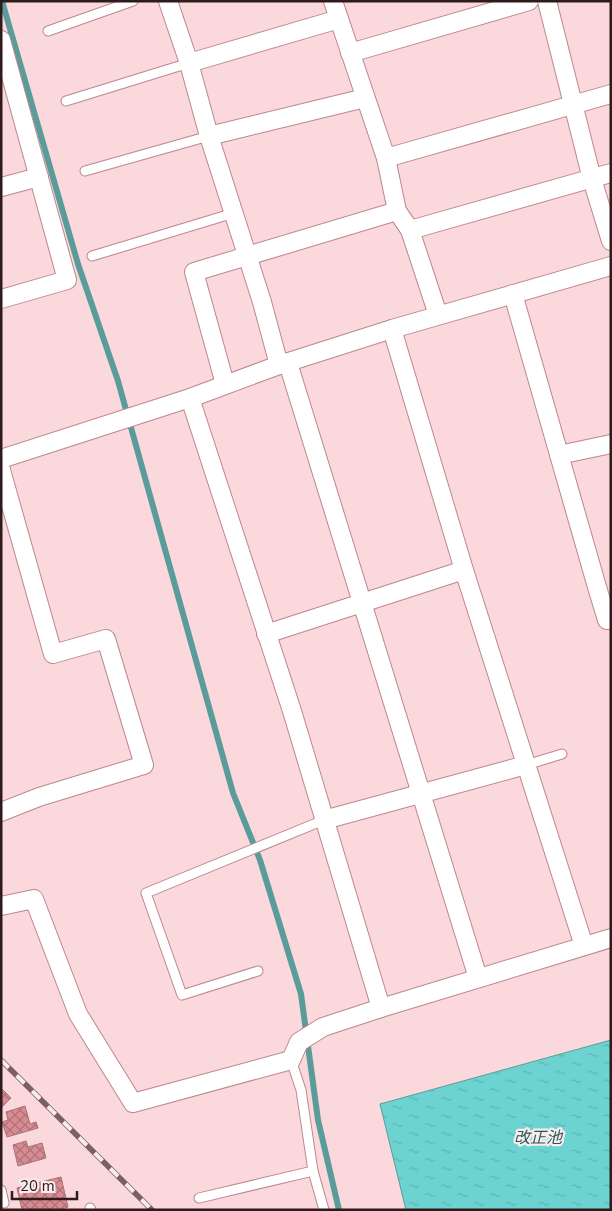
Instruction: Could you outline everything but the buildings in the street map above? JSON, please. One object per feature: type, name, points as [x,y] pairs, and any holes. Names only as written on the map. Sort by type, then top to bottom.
[{"type":"street","points":[[168,1],[189,63],[246,256],[364,602],[478,978]]},
{"type":"street","points":[[333,1],[386,158],[397,211],[410,230],[438,315]]},
{"type":"street","points":[[350,53],[529,1]]},
{"type":"street","points":[[547,1],[572,105],[611,241]]},
{"type":"street","points":[[189,63],[339,19]]},
{"type":"street","points":[[1,40],[8,93],[39,177],[67,280],[1,299]]},
{"type":"street","points":[[386,158],[611,94]]},
{"type":"street","points":[[209,136],[365,98]]},
{"type":"street","points":[[410,230],[611,173]]},
{"type":"street","points":[[1,187],[39,177]]},
{"type":"street","points":[[225,384],[194,272],[397,211]]},
{"type":"street","points":[[1,459],[190,398],[283,364],[392,329],[611,266]]},
{"type":"street","points":[[513,294],[610,623]]},
{"type":"street","points":[[392,329],[464,570],[584,946]]},
{"type":"street","points":[[190,398],[292,712],[380,1008]]},
{"type":"street","points":[[559,455],[611,444]]},
{"type":"street","points":[[1,470],[53,654],[106,639],[144,765],[39,797],[1,812]]},
{"type":"street","points":[[266,634],[464,570]]},
{"type":"street","points":[[324,820],[526,765]]},
{"type":"street","points":[[1,906],[34,899],[78,1014],[133,1103],[291,1060],[299,1042],[323,1027],[611,938]]},
{"type":"lane","points":[[48,31],[133,1]]},
{"type":"lane","points":[[66,101],[189,63]]},
{"type":"lane","points":[[85,171],[209,136]]},
{"type":"lane","points":[[92,256],[234,213]]},
{"type":"lane","points":[[526,765],[562,754]]},
{"type":"lane","points":[[258,971],[182,995],[146,893],[241,852],[324,820]]},
{"type":"lane","points":[[291,1060],[301,1090],[313,1171],[324,1210]]},
{"type":"lane","points":[[199,1198],[313,1171]]},
{"type":"lane","points":[[1,1190],[4,1203]]},
{"type":"water","name":"改正池","points":[[611,1040],[611,1210],[406,1210],[380,1104]]},
{"type":"waterway","points":[[2,1],[78,264],[118,381],[233,793],[260,860],[301,994],[318,1120],[339,1210]]},
{"type":"railway","points":[[1,1060],[152,1210]]}]
